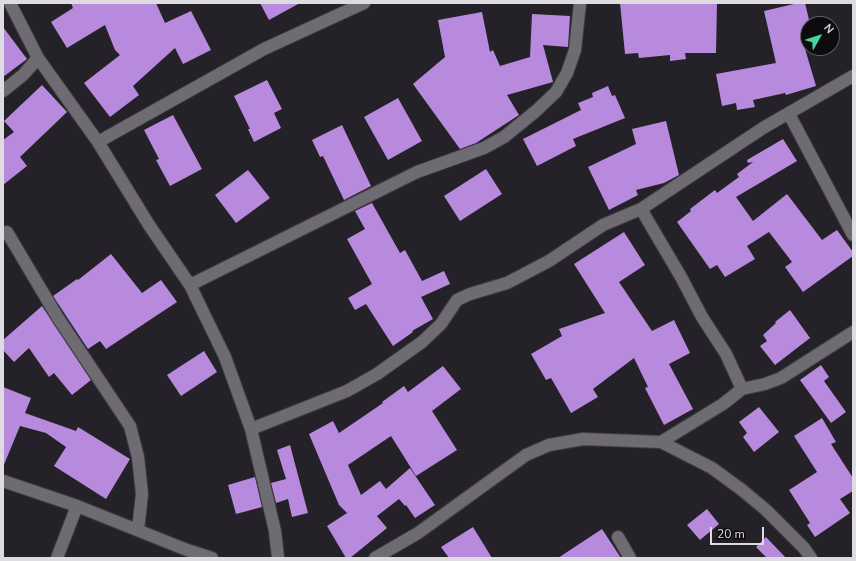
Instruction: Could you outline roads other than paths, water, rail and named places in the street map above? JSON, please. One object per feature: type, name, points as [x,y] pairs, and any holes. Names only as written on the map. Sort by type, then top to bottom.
[{"type":"street","points":[[10,3],[38,58],[98,142],[149,225],[190,285],[225,357],[251,429],[274,531],[278,558]]},
{"type":"street","points":[[98,142],[264,49],[364,3]]},
{"type":"street","points":[[190,285],[417,172],[484,148],[504,137],[536,111],[556,92],[567,73],[575,50],[580,3]]},
{"type":"street","points":[[3,91],[23,75],[38,58]]},
{"type":"street","points":[[251,429],[347,392],[377,374],[422,342],[441,324],[457,300],[470,294],[507,283],[549,261],[604,225],[641,208],[763,128],[853,76]]},
{"type":"street","points":[[789,114],[853,235]]},
{"type":"street","points":[[641,208],[681,277],[702,317],[726,354],[742,388]]},
{"type":"street","points":[[7,232],[58,318],[130,426],[138,457],[142,494],[138,530]]},
{"type":"street","points":[[661,442],[723,404],[742,388],[765,384],[781,378],[853,332]]},
{"type":"street","points":[[375,558],[418,533],[526,455],[549,445],[583,439],[661,442],[712,468],[766,510],[804,548],[811,558]]},
{"type":"street","points":[[3,481],[77,506],[138,530],[186,554],[212,558]]},
{"type":"street","points":[[57,558],[77,506]]},
{"type":"street","points":[[618,537],[630,558]]}]
